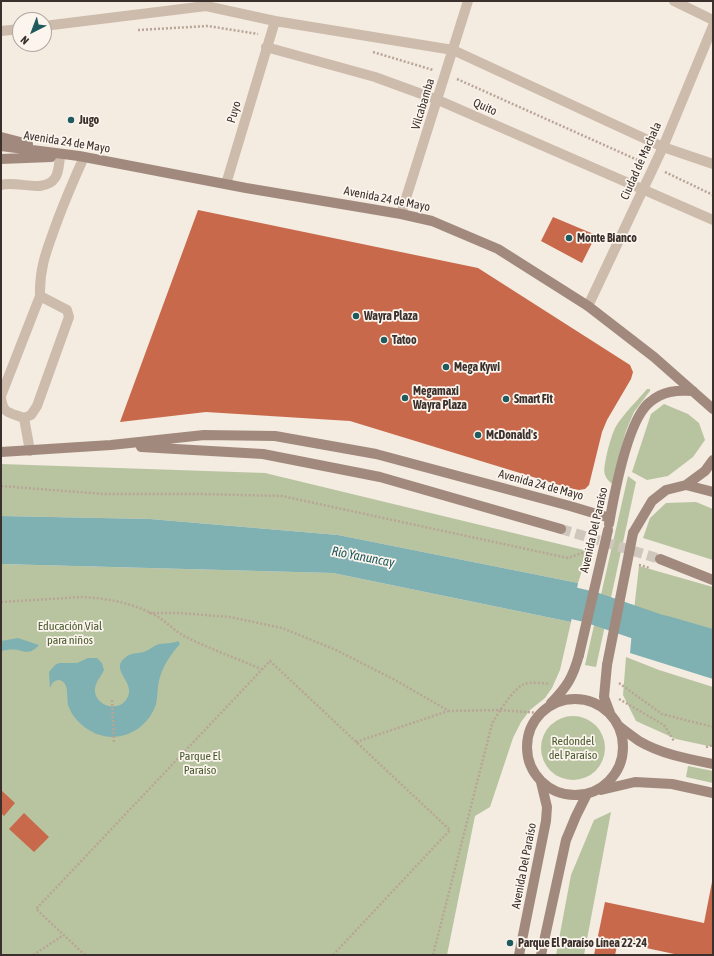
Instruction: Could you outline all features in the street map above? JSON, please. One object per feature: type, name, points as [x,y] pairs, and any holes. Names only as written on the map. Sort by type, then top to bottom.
[{"type":"main road","points":[[1,137],[81,156]]},
{"type":"main road","name":"Avenida 24 de Mayo","points":[[1,146],[81,156],[226,184],[401,214],[432,221],[498,249],[588,306],[649,352],[713,409]]},
{"type":"main road","points":[[1,159],[81,156]]},
{"type":"main road","name":"Avenida Del Paraíso","points":[[548,706],[565,688],[575,670],[627,444],[637,417],[649,403],[662,394],[677,390],[693,391]]},
{"type":"main road","name":"Avenida 24 de Mayo","points":[[1,452],[111,445],[204,435],[275,436],[376,454],[610,518]]},
{"type":"main road","name":"Avenida 24 de Mayo","points":[[111,445],[263,454],[380,477],[561,529]]},
{"type":"main road","points":[[541,955],[566,840],[576,816],[591,793],[606,785],[621,764],[623,739],[619,726],[611,714],[604,697],[607,665],[633,533],[652,501],[666,490],[686,485],[705,471],[713,460]]},
{"type":"main road","points":[[686,485],[713,492]]},
{"type":"main road","points":[[660,559],[713,580]]},
{"type":"main road","points":[[611,714],[602,707],[581,699],[558,701],[548,706],[540,713],[531,726],[527,741],[527,756],[532,770],[541,782],[551,789],[563,794],[575,796],[635,782],[672,784],[713,793]]},
{"type":"main road","points":[[619,726],[640,741],[660,750],[678,756],[713,764]]},
{"type":"main road","name":"Avenida Del Paraíso","points":[[519,955],[546,821],[547,807],[541,782]]},
{"type":"street","name":"Vilcabamba","points":[[401,214],[468,1]]},
{"type":"street","points":[[674,1],[713,20]]},
{"type":"street","points":[[52,25],[206,4],[275,21],[453,50],[663,147],[713,164]]},
{"type":"street","points":[[266,47],[275,21]]},
{"type":"street","name":"Ciudad de Machala","points":[[588,306],[663,147],[713,26]]},
{"type":"street","points":[[1,31],[12,30]]},
{"type":"street","name":"Quito","points":[[266,47],[375,77],[438,100],[713,220]]},
{"type":"street","name":"Puyo","points":[[226,184],[266,47]]},
{"type":"street","points":[[40,296],[67,310],[68,317],[37,406],[31,415],[24,418],[5,411],[2,406],[1,396],[40,296],[40,280],[44,256],[72,184],[81,156]]},
{"type":"street","points":[[1,185],[7,183],[40,186],[50,184],[56,177],[60,157]]},
{"type":"street","points":[[24,418],[30,451]]},
{"type":"path","points":[[131,30],[208,26],[270,36]]},
{"type":"path","points":[[366,50],[446,74],[713,195]]},
{"type":"path","points":[[1,486],[104,494],[282,496],[568,558],[588,551]]},
{"type":"path","points":[[1,602],[58,598],[94,598],[120,603],[149,613],[185,636],[261,669]]},
{"type":"path","points":[[149,613],[179,613],[230,617],[282,628],[336,650],[395,680],[449,711]]},
{"type":"path","points":[[85,955],[36,909],[270,661],[450,830],[333,955]]},
{"type":"path","points":[[606,677],[619,683],[662,714],[713,727]]},
{"type":"path","points":[[433,955],[492,724],[499,710],[519,687],[524,684],[567,684]]},
{"type":"path","points":[[605,690],[664,725],[677,745],[678,756]]},
{"type":"path","points":[[112,700],[114,744]]},
{"type":"path","points":[[356,742],[449,711],[499,710],[540,713]]},
{"type":"path","points":[[33,955],[64,935]]},
{"type":"green space","points":[[647,389],[650,389],[650,391],[634,412],[626,431],[620,452],[617,474],[614,484],[611,483],[606,477],[604,469],[615,428]]},
{"type":"green space","points":[[664,404],[688,414],[699,423],[705,440],[693,457],[668,476],[647,480],[632,472],[651,414]]},
{"type":"green space","points":[[1,464],[265,473],[588,551],[578,583],[338,535],[150,519],[1,516]]},
{"type":"green space","points":[[628,476],[636,482],[596,667],[585,665]]},
{"type":"green space","points":[[696,502],[713,509],[713,560],[643,538],[650,518],[666,503]]},
{"type":"green space","name":"Parque El Paraíso","points":[[1,564],[333,573],[571,622],[560,670],[552,688],[545,698],[530,710],[521,722],[513,738],[490,807],[475,816],[447,955],[1,955]]},
{"type":"green space","points":[[639,566],[713,587],[713,630],[634,610]]},
{"type":"green space","points":[[626,657],[659,670],[713,687],[713,747],[676,739],[636,721],[623,695]]},
{"type":"green space","name":"Redondel del Paraíso","points":[[573,716],[591,721],[596,725],[600,730],[605,748],[600,766],[596,771],[591,775],[573,780],[555,775],[550,771],[546,766],[541,748],[546,730],[550,725],[555,721]]},
{"type":"green space","points":[[688,766],[713,771],[713,783],[686,777]]},
{"type":"green space","points":[[611,812],[584,955],[556,955],[571,875],[594,820]]},
{"type":"water","points":[[1,516],[150,519],[338,535],[578,583],[571,622],[333,573],[1,564]]},
{"type":"water","points":[[634,610],[668,616],[713,629],[713,679],[630,653]]},
{"type":"water","points":[[18,638],[39,645],[34,650],[29,652],[18,650],[1,651],[1,641]]},
{"type":"water","points":[[178,641],[180,644],[168,659],[160,677],[156,704],[153,711],[145,723],[133,732],[126,735],[112,737],[98,735],[92,732],[80,723],[71,712],[68,705],[65,684],[61,680],[56,680],[50,689],[49,672],[55,665],[59,663],[77,663],[88,658],[97,658],[102,663],[104,670],[95,689],[97,697],[103,704],[108,706],[118,706],[126,700],[129,694],[127,682],[121,672],[121,662],[130,654],[144,652],[154,646]]},
{"type":"building","name":"Wayra Plaza","points":[[198,210],[478,268],[630,365],[633,372],[631,379],[607,420],[602,432],[589,485],[585,489],[579,490],[569,488],[350,421],[206,412],[120,422]]},
{"type":"building","name":"Monte Bianco","points":[[553,217],[596,235],[582,263],[541,241]]},
{"type":"building","points":[[1,790],[15,803],[4,816],[1,813]]},
{"type":"building","points":[[24,813],[49,837],[34,852],[9,829]]},
{"type":"building","points":[[712,882],[713,955],[679,955],[618,942],[615,955],[594,955],[605,902],[704,923]]},
{"type":"waterway","name":"Río Yanuncay","points":[[533,594],[590,607],[713,649]]},
{"type":"tunnel","points":[[561,529],[660,559]]},
{"type":"place","name":"Jugo","points":[[71,120]]},
{"type":"place","name":"Monte Bianco","points":[[569,238]]},
{"type":"place","name":"Wayra Plaza","points":[[356,316]]},
{"type":"place","name":"Tatoo","points":[[384,340]]},
{"type":"place","name":"Mega Kywi","points":[[446,367]]},
{"type":"place","name":"Megamaxi Wayra Plaza","points":[[405,398]]},
{"type":"place","name":"Smart Fit","points":[[506,399]]},
{"type":"place","name":"McDonald's","points":[[478,435]]},
{"type":"place","name":"Parque El Paraíso Línea 22-24","points":[[510,943]]},
{"type":"park label","name":"Educación Vial para niños","points":[[70,633]]}]
